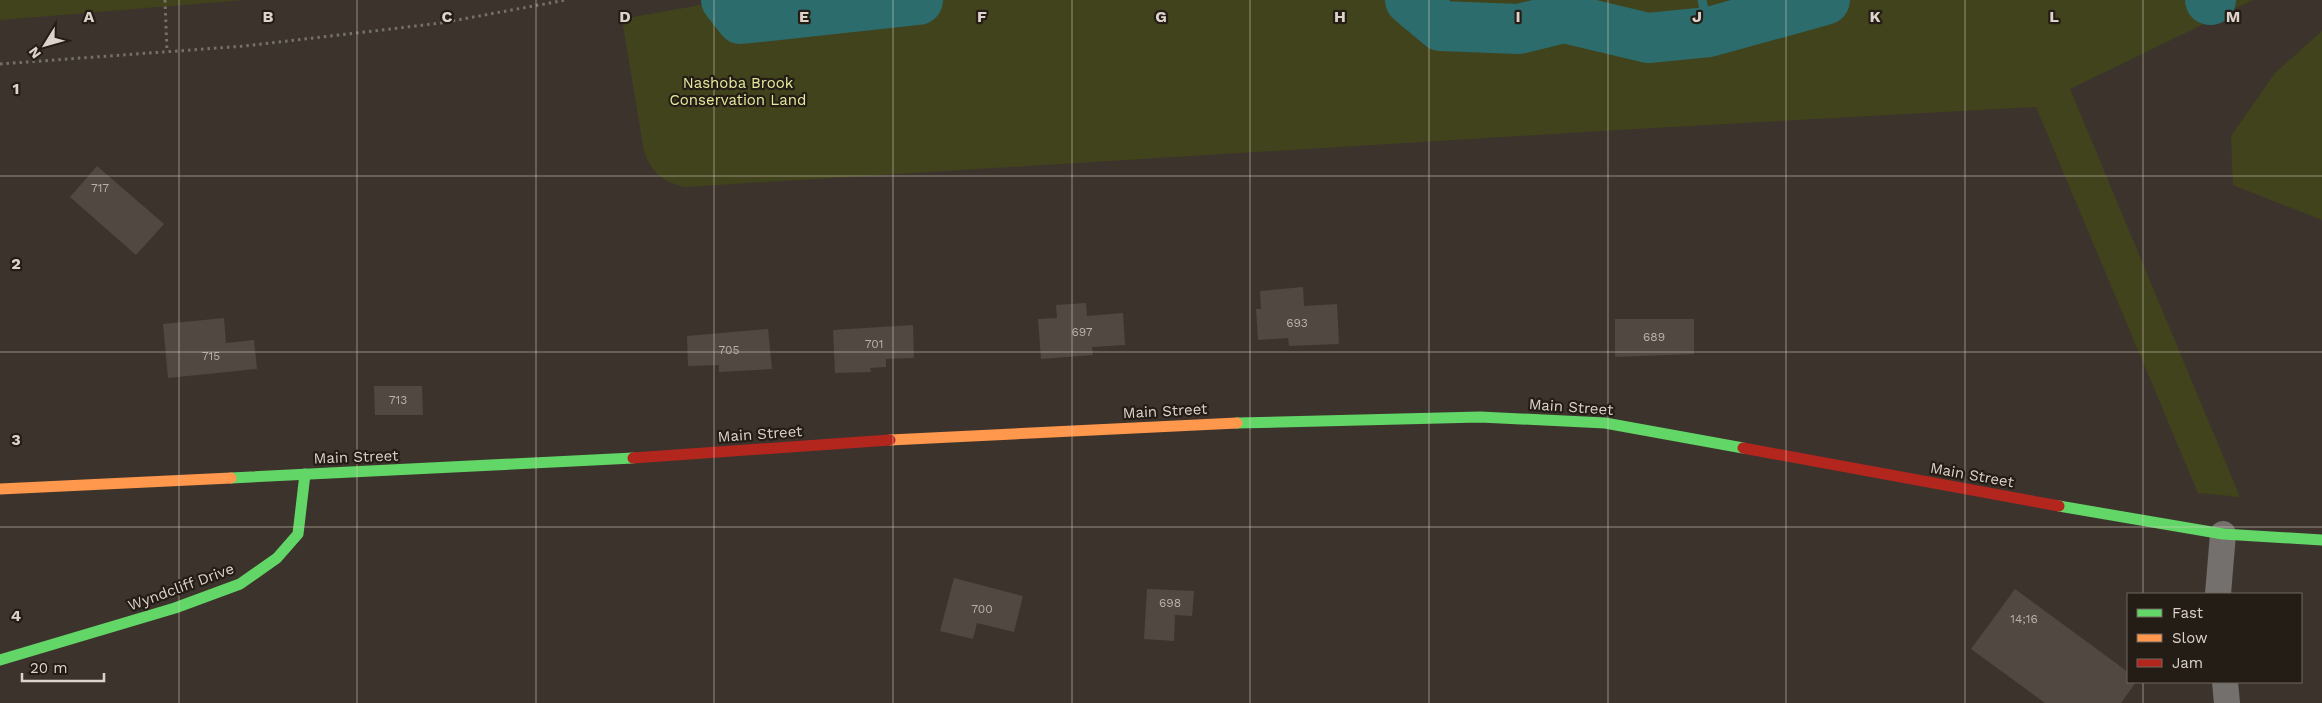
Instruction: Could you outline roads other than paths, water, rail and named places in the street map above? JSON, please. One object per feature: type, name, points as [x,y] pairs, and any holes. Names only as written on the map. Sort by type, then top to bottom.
[{"type":"main road","name":"Main Street","points":[[0,489],[664,456],[886,440],[1220,423],[1480,417],[1604,422],[2156,524],[2223,534],[2322,540]]},
{"type":"main road","name":"Wyndcliff Drive","points":[[0,660],[175,608],[240,584],[277,558],[298,534],[305,474]]},
{"type":"street","points":[[2218,593],[2223,534]]},
{"type":"street","points":[[2225,683],[2226,703]]},
{"type":"waterway","points":[[726,0],[741,19],[918,0]]},
{"type":"waterway","points":[[1410,0],[1441,26],[1519,29],[1564,18],[1648,38],[1709,32],[1825,0]]},
{"type":"waterway","points":[[1702,0],[1709,32]]},
{"type":"park label","name":"Nashoba Brook Conservation Land","points":[[738,92]]}]
